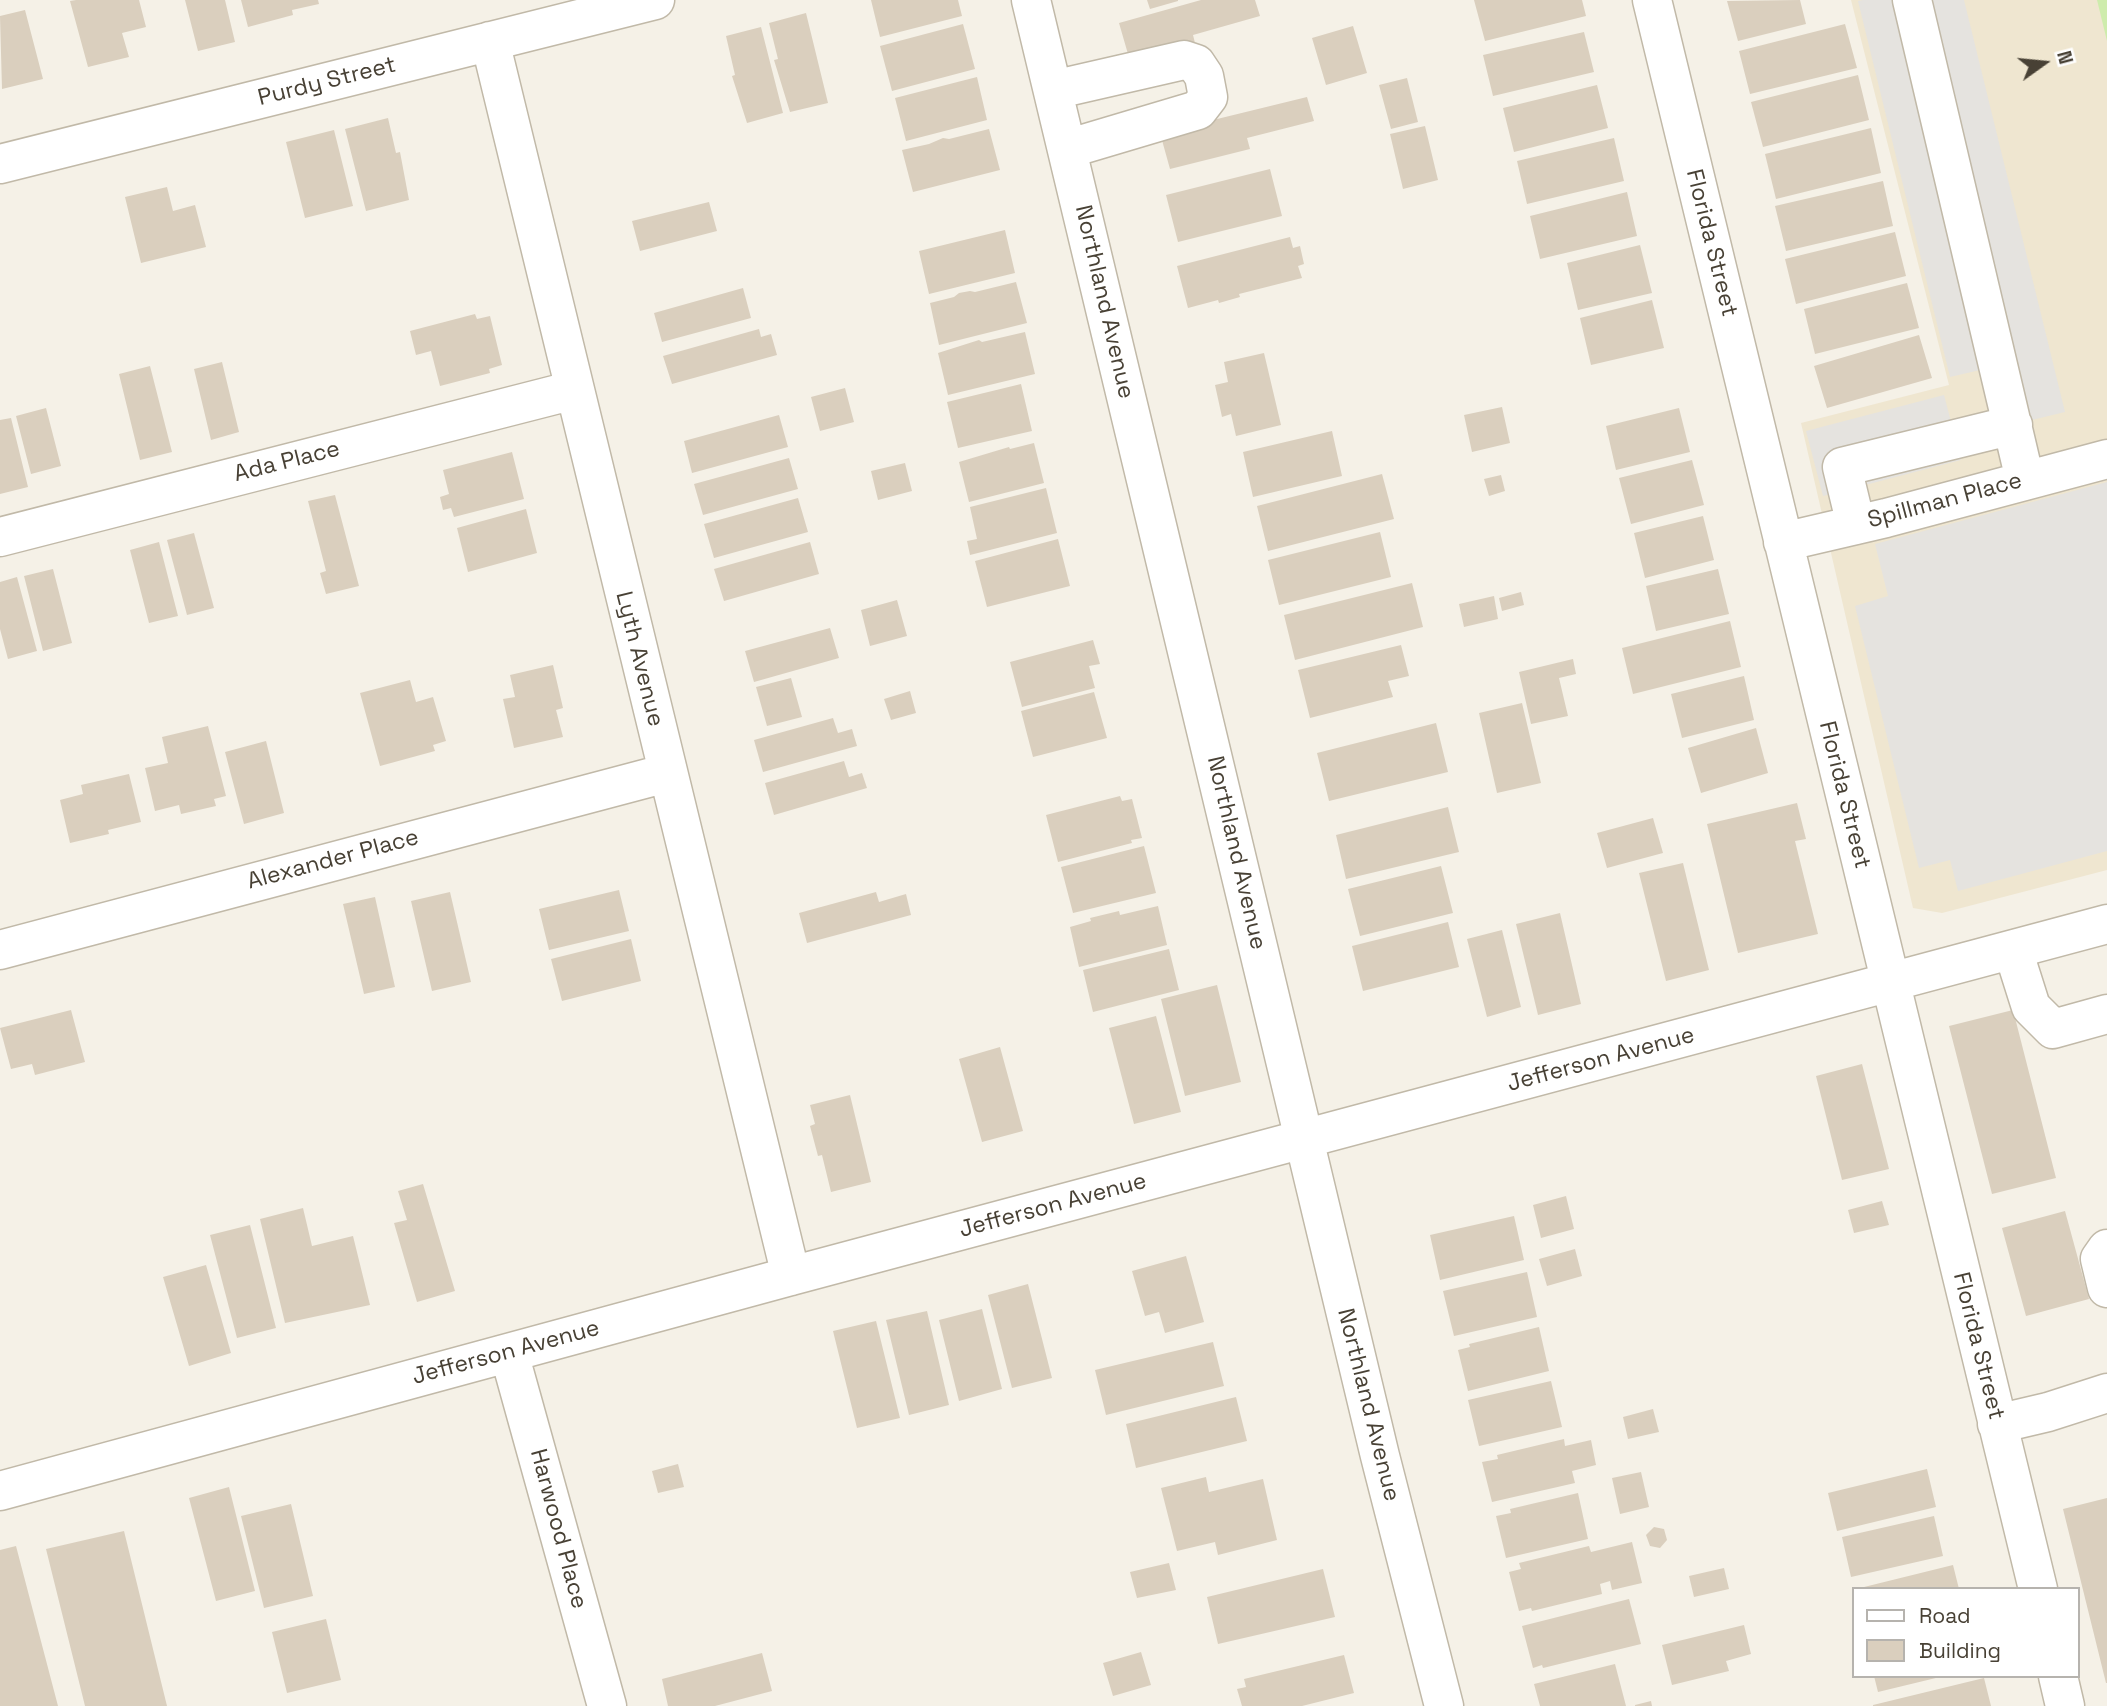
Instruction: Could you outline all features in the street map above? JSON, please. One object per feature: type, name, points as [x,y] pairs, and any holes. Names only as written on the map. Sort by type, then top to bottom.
[{"type":"street","name":"Purdy Street","points":[[0,164],[655,0]]},
{"type":"street","name":"Northland Avenue","points":[[1031,0],[1380,1456],[1444,1706]]},
{"type":"street","name":"Florida Street","points":[[1652,0],[2038,1587]]},
{"type":"street","points":[[1912,0],[2025,480]]},
{"type":"street","name":"Lyth Avenue","points":[[490,41],[791,1276]]},
{"type":"street","points":[[1053,90],[1184,60],[1196,64],[1204,76],[1208,97],[1198,110],[1067,149]]},
{"type":"street","name":"Ada Place","points":[[0,537],[574,390]]},
{"type":"street","points":[[1856,524],[1842,467],[2012,425]]},
{"type":"street","name":"Spillman Place","points":[[1783,542],[2107,458]]},
{"type":"street","name":"Alexander Place","points":[[0,950],[667,773]]},
{"type":"street","name":"Jefferson Avenue","points":[[0,1491],[2107,924]]},
{"type":"street","points":[[2013,950],[2031,1007],[2053,1029],[2107,1014]]},
{"type":"street","points":[[2107,1250],[2100,1259],[2107,1288]]},
{"type":"street","name":"Harwood Place","points":[[509,1353],[607,1706]]},
{"type":"street","points":[[1997,1424],[2048,1412],[2107,1393]]},
{"type":"street","points":[[2058,1678],[2064,1706]]},
{"type":"shaded area","points":[[1851,0],[2107,0],[2107,870],[1942,913],[1913,908],[1801,423],[1949,385]]},
{"type":"shaded area","points":[[1964,0],[2065,412],[2032,420],[1991,411],[1980,370],[1950,377],[1858,1]]},
{"type":"shaded area","points":[[1944,395],[1961,460],[1823,496],[1806,431]]},
{"type":"shaded area","points":[[2107,482],[2107,851],[1958,891],[1950,860],[1919,868],[1855,606],[1888,596],[1875,544]]},
{"type":"green space","points":[[2097,0],[2107,0],[2107,41]]},
{"type":"building","points":[[139,0],[146,27],[122,33],[129,57],[88,67],[70,1]]},
{"type":"building","points":[[185,0],[225,0],[235,42],[198,51]]},
{"type":"building","points":[[241,0],[318,0],[319,4],[292,10],[293,15],[248,27]]},
{"type":"building","points":[[871,0],[958,0],[962,16],[880,37]]},
{"type":"building","points":[[1147,0],[1178,0],[1178,1],[1150,9]]},
{"type":"building","points":[[1201,0],[1255,0],[1260,16],[1193,35],[1195,43],[1130,61],[1119,23]]},
{"type":"building","points":[[1474,0],[1582,0],[1586,16],[1485,41]]},
{"type":"building","points":[[1800,0],[1806,24],[1738,41],[1727,1]]},
{"type":"building","points":[[25,10],[43,79],[2,89],[0,16]]},
{"type":"building","points":[[806,13],[828,103],[790,112],[774,60],[778,59],[769,23]]},
{"type":"building","points":[[963,24],[975,69],[892,91],[880,46]]},
{"type":"building","points":[[1845,24],[1857,68],[1750,94],[1739,51]]},
{"type":"building","points":[[1353,26],[1367,73],[1326,85],[1312,38]]},
{"type":"building","points":[[761,27],[783,113],[747,123],[732,76],[735,75],[726,36]]},
{"type":"building","points":[[1584,32],[1594,72],[1493,96],[1483,55]]},
{"type":"building","points":[[1858,75],[1869,120],[1763,147],[1751,102]]},
{"type":"building","points":[[977,77],[987,120],[906,141],[895,98]]},
{"type":"building","points":[[1407,78],[1418,122],[1391,129],[1379,85]]},
{"type":"building","points":[[1597,85],[1608,128],[1514,152],[1503,108]]},
{"type":"building","points":[[1307,97],[1314,121],[1247,138],[1250,149],[1170,169],[1160,133]]},
{"type":"building","points":[[388,118],[396,153],[400,152],[409,200],[366,211],[345,129]]},
{"type":"building","points":[[1425,126],[1438,180],[1403,189],[1390,134]]},
{"type":"building","points":[[1871,128],[1881,173],[1776,199],[1765,154]]},
{"type":"building","points":[[989,129],[1000,170],[913,192],[902,150]]},
{"type":"building","points":[[334,130],[353,206],[305,218],[286,142]]},
{"type":"building","points":[[1614,138],[1624,181],[1527,204],[1517,161]]},
{"type":"building","points":[[1270,169],[1282,216],[1178,242],[1166,195]]},
{"type":"building","points":[[1883,181],[1893,226],[1786,251],[1775,206]]},
{"type":"building","points":[[167,187],[173,211],[195,205],[206,247],[141,263],[125,197]]},
{"type":"building","points":[[1627,192],[1637,236],[1540,259],[1530,216]]},
{"type":"building","points":[[709,202],[717,231],[640,251],[632,221]]},
{"type":"building","points":[[1005,230],[1015,273],[929,294],[919,251]]},
{"type":"building","points":[[1895,232],[1906,276],[1796,304],[1785,259]]},
{"type":"building","points":[[1290,237],[1293,248],[1300,246],[1304,264],[1298,266],[1302,278],[1239,294],[1240,297],[1219,303],[1218,300],[1188,308],[1177,266]]},
{"type":"building","points":[[1640,245],[1652,293],[1578,310],[1567,263]]},
{"type":"building","points":[[1016,282],[1027,323],[939,345],[930,303],[954,297],[959,293]]},
{"type":"building","points":[[1907,283],[1919,328],[1815,354],[1804,309]]},
{"type":"building","points":[[743,288],[751,318],[662,342],[654,313]]},
{"type":"building","points":[[1652,300],[1664,348],[1591,365],[1580,318]]},
{"type":"building","points":[[475,314],[477,319],[490,316],[502,365],[489,369],[490,373],[440,386],[431,351],[416,355],[410,331]]},
{"type":"building","points":[[759,329],[761,337],[771,334],[777,355],[672,384],[663,356]]},
{"type":"building","points":[[1025,332],[1035,374],[948,395],[938,353],[979,340],[982,342]]},
{"type":"building","points":[[1919,335],[1932,378],[1827,408],[1814,366]]},
{"type":"building","points":[[1264,353],[1281,425],[1236,436],[1231,414],[1222,417],[1215,385],[1228,382],[1224,362]]},
{"type":"building","points":[[222,362],[239,432],[211,440],[194,369]]},
{"type":"building","points":[[150,366],[172,452],[140,460],[119,374]]},
{"type":"building","points":[[1021,384],[1032,431],[958,448],[947,402]]},
{"type":"building","points":[[845,388],[854,422],[820,431],[811,397]]},
{"type":"building","points":[[1502,407],[1510,443],[1472,452],[1464,415]]},
{"type":"building","points":[[46,408],[61,466],[31,474],[16,416]]},
{"type":"building","points":[[1679,408],[1690,452],[1616,470],[1606,426]]},
{"type":"building","points":[[779,415],[788,447],[692,473],[684,441]]},
{"type":"building","points":[[11,418],[28,487],[0,494],[0,420]]},
{"type":"building","points":[[1332,431],[1342,476],[1253,497],[1243,452]]},
{"type":"building","points":[[1034,443],[1044,483],[969,502],[959,462],[1009,447],[1010,449]]},
{"type":"building","points":[[512,452],[524,499],[454,517],[451,508],[443,510],[440,497],[449,494],[443,470]]},
{"type":"building","points":[[789,458],[798,489],[703,515],[694,484]]},
{"type":"building","points":[[1692,460],[1704,505],[1631,524],[1619,478]]},
{"type":"building","points":[[905,463],[912,491],[878,500],[871,471]]},
{"type":"building","points":[[1382,474],[1394,519],[1268,551],[1257,506]]},
{"type":"building","points":[[1501,475],[1505,491],[1489,496],[1484,479]]},
{"type":"building","points":[[1046,488],[1057,533],[970,555],[967,541],[977,539],[970,507]]},
{"type":"building","points":[[335,495],[359,586],[326,594],[320,573],[326,571],[308,501]]},
{"type":"building","points":[[798,498],[808,532],[714,558],[704,524]]},
{"type":"building","points":[[526,509],[537,553],[468,572],[457,528]]},
{"type":"building","points":[[1703,516],[1714,560],[1645,578],[1634,533]]},
{"type":"building","points":[[1380,532],[1391,577],[1279,605],[1268,560]]},
{"type":"building","points":[[194,533],[214,608],[187,615],[167,540]]},
{"type":"building","points":[[1058,539],[1070,586],[987,607],[975,561]]},
{"type":"building","points":[[159,542],[178,616],[149,623],[130,550]]},
{"type":"building","points":[[810,542],[819,574],[724,601],[714,569]]},
{"type":"building","points":[[53,569],[72,643],[43,651],[24,576]]},
{"type":"building","points":[[1718,569],[1729,614],[1656,631],[1646,586]]},
{"type":"building","points":[[17,577],[37,651],[8,659],[0,629],[0,582]]},
{"type":"building","points":[[1412,583],[1423,627],[1295,660],[1284,615]]},
{"type":"building","points":[[1521,592],[1524,605],[1502,611],[1499,598]]},
{"type":"building","points":[[1494,596],[1498,619],[1464,627],[1459,604]]},
{"type":"building","points":[[897,600],[907,636],[870,646],[861,610]]},
{"type":"building","points":[[1730,621],[1741,667],[1633,694],[1622,648]]},
{"type":"building","points":[[830,628],[839,658],[754,682],[745,651]]},
{"type":"building","points":[[1093,640],[1100,664],[1089,666],[1095,688],[1022,707],[1010,662]]},
{"type":"building","points":[[1401,645],[1409,676],[1388,681],[1393,697],[1310,718],[1298,670]]},
{"type":"building","points":[[1573,659],[1576,674],[1559,678],[1568,716],[1531,724],[1519,672]]},
{"type":"building","points":[[553,665],[563,708],[556,710],[563,737],[514,748],[503,699],[515,697],[510,675]]},
{"type":"building","points":[[1744,676],[1754,720],[1682,738],[1671,694]]},
{"type":"building","points":[[791,678],[802,717],[767,726],[756,687]]},
{"type":"building","points":[[410,680],[416,702],[433,697],[446,741],[433,745],[435,751],[380,766],[360,693]]},
{"type":"building","points":[[910,691],[916,713],[891,720],[884,699]]},
{"type":"building","points":[[1094,692],[1107,738],[1033,757],[1021,711]]},
{"type":"building","points":[[1522,703],[1541,783],[1497,793],[1479,713]]},
{"type":"building","points":[[833,718],[838,733],[852,729],[857,746],[763,772],[754,740]]},
{"type":"building","points":[[1436,723],[1448,772],[1329,801],[1317,753]]},
{"type":"building","points":[[208,726],[226,796],[214,799],[216,806],[181,814],[179,805],[155,811],[145,768],[168,763],[162,737]]},
{"type":"building","points":[[1756,728],[1768,773],[1701,793],[1688,748]]},
{"type":"building","points":[[266,741],[284,813],[244,824],[225,752]]},
{"type":"building","points":[[844,761],[849,777],[862,773],[867,788],[774,815],[765,783]]},
{"type":"building","points":[[129,774],[141,822],[108,830],[109,834],[70,843],[60,800],[83,794],[81,785]]},
{"type":"building","points":[[1120,796],[1122,801],[1132,799],[1142,838],[1058,862],[1046,815]]},
{"type":"building","points":[[1797,803],[1806,839],[1795,841],[1818,934],[1738,953],[1707,824]]},
{"type":"building","points":[[1448,807],[1459,852],[1346,879],[1336,835]]},
{"type":"building","points":[[1653,818],[1663,853],[1607,868],[1597,833]]},
{"type":"building","points":[[1144,846],[1156,893],[1073,913],[1061,867]]},
{"type":"building","points":[[1683,863],[1709,970],[1666,981],[1639,873]]},
{"type":"building","points":[[1441,866],[1453,913],[1360,936],[1348,889]]},
{"type":"building","points":[[619,890],[629,931],[549,950],[539,909]]},
{"type":"building","points":[[450,892],[471,982],[432,991],[411,901]]},
{"type":"building","points":[[876,892],[879,902],[906,894],[911,915],[807,943],[799,913]]},
{"type":"building","points":[[375,897],[395,987],[364,994],[343,904]]},
{"type":"building","points":[[1158,906],[1167,945],[1079,967],[1070,927],[1091,921],[1090,918],[1119,911],[1120,915]]},
{"type":"building","points":[[1560,913],[1581,1004],[1538,1015],[1516,924]]},
{"type":"building","points":[[1448,922],[1459,967],[1363,991],[1352,946]]},
{"type":"building","points":[[1502,930],[1521,1007],[1487,1017],[1467,939]]},
{"type":"building","points":[[631,939],[641,981],[562,1001],[551,959]]},
{"type":"building","points":[[1169,949],[1179,990],[1093,1012],[1083,970]]},
{"type":"building","points":[[1217,985],[1241,1082],[1185,1096],[1161,999]]},
{"type":"building","points":[[71,1010],[85,1062],[35,1075],[32,1064],[11,1069],[0,1028]]},
{"type":"building","points":[[2013,1010],[2056,1178],[1992,1194],[1949,1026]]},
{"type":"building","points":[[1156,1016],[1181,1112],[1134,1124],[1109,1028]]},
{"type":"building","points":[[1000,1047],[1023,1131],[982,1142],[959,1059]]},
{"type":"building","points":[[1862,1064],[1889,1169],[1842,1180],[1816,1076]]},
{"type":"building","points":[[850,1095],[871,1182],[831,1192],[822,1155],[818,1156],[810,1126],[815,1124],[810,1105]]},
{"type":"building","points":[[423,1184],[455,1291],[417,1302],[394,1223],[407,1220],[398,1191]]},
{"type":"building","points":[[1566,1196],[1574,1229],[1541,1238],[1533,1205]]},
{"type":"building","points":[[1882,1201],[1889,1225],[1854,1233],[1848,1210]]},
{"type":"building","points":[[303,1208],[312,1246],[353,1236],[370,1305],[285,1323],[260,1219]]},
{"type":"building","points":[[2065,1211],[2089,1299],[2026,1316],[2002,1228]]},
{"type":"building","points":[[1514,1216],[1524,1260],[1440,1280],[1430,1235]]},
{"type":"building","points":[[250,1225],[276,1328],[237,1338],[210,1235]]},
{"type":"building","points":[[1575,1249],[1582,1276],[1547,1286],[1539,1259]]},
{"type":"building","points":[[1186,1256],[1204,1322],[1165,1333],[1159,1312],[1145,1316],[1132,1271]]},
{"type":"building","points":[[206,1265],[231,1353],[189,1366],[163,1277]]},
{"type":"building","points":[[1527,1272],[1537,1317],[1454,1336],[1443,1291]]},
{"type":"building","points":[[1028,1284],[1052,1378],[1012,1388],[988,1295]]},
{"type":"building","points":[[982,1309],[1002,1389],[959,1401],[939,1320]]},
{"type":"building","points":[[927,1311],[949,1405],[909,1415],[886,1320]]},
{"type":"building","points":[[876,1321],[900,1418],[857,1428],[833,1331]]},
{"type":"building","points":[[1539,1327],[1549,1371],[1468,1391],[1458,1350],[1470,1347],[1469,1344]]},
{"type":"building","points":[[1213,1342],[1224,1386],[1106,1415],[1095,1370]]},
{"type":"building","points":[[1551,1381],[1562,1427],[1479,1446],[1468,1400]]},
{"type":"building","points":[[1236,1397],[1247,1441],[1136,1468],[1126,1424]]},
{"type":"building","points":[[1653,1409],[1659,1432],[1628,1439],[1623,1417]]},
{"type":"building","points":[[1564,1439],[1565,1446],[1591,1440],[1596,1465],[1572,1471],[1575,1483],[1492,1502],[1482,1462],[1498,1459],[1497,1455]]},
{"type":"building","points":[[678,1464],[684,1487],[658,1493],[652,1471]]},
{"type":"building","points":[[1927,1469],[1936,1507],[1837,1531],[1828,1493]]},
{"type":"building","points":[[1641,1472],[1649,1507],[1620,1514],[1612,1478]]},
{"type":"building","points":[[1206,1477],[1209,1492],[1263,1479],[1277,1540],[1218,1555],[1215,1542],[1177,1551],[1161,1488]]},
{"type":"building","points":[[229,1487],[255,1591],[216,1601],[189,1498]]},
{"type":"building","points":[[1578,1493],[1588,1539],[1506,1558],[1496,1516],[1511,1513],[1510,1509]]},
{"type":"building","points":[[2107,1498],[2107,1683],[2106,1683],[2063,1509]]},
{"type":"building","points":[[291,1504],[313,1596],[264,1608],[241,1516]]},
{"type":"building","points":[[1934,1516],[1943,1556],[1851,1577],[1842,1537]]},
{"type":"building","points":[[1654,1527],[1664,1529],[1667,1540],[1660,1548],[1650,1546],[1646,1535]]},
{"type":"building","points":[[124,1531],[167,1706],[85,1706],[46,1549]]},
{"type":"building","points":[[1632,1542],[1642,1583],[1612,1590],[1610,1581],[1600,1584],[1602,1594],[1532,1611],[1531,1608],[1519,1611],[1509,1572],[1521,1569],[1519,1563],[1589,1546],[1591,1552]]},
{"type":"building","points":[[16,1546],[58,1706],[0,1706],[0,1550]]},
{"type":"building","points":[[1169,1563],[1176,1590],[1137,1598],[1130,1572]]},
{"type":"building","points":[[1953,1565],[1958,1587],[1864,1587]]},
{"type":"building","points":[[1724,1568],[1729,1589],[1694,1597],[1689,1576]]},
{"type":"building","points":[[1323,1569],[1335,1617],[1218,1644],[1207,1597]]},
{"type":"building","points":[[1629,1599],[1641,1644],[1543,1668],[1542,1665],[1533,1668],[1522,1626]]},
{"type":"building","points":[[326,1619],[341,1680],[287,1693],[272,1632]]},
{"type":"building","points":[[1744,1625],[1751,1654],[1726,1661],[1729,1671],[1672,1685],[1662,1645]]},
{"type":"building","points":[[1141,1652],[1151,1685],[1113,1696],[1103,1663]]},
{"type":"building","points":[[762,1653],[772,1691],[715,1706],[668,1706],[662,1679]]},
{"type":"building","points":[[1344,1655],[1354,1693],[1302,1706],[1242,1706],[1237,1689],[1246,1687],[1244,1679]]},
{"type":"building","points":[[1615,1664],[1626,1706],[1540,1706],[1534,1684]]},
{"type":"building","points":[[1874,1678],[1936,1678],[1878,1692]]},
{"type":"building","points":[[1984,1678],[1991,1706],[1873,1706],[1873,1705]]},
{"type":"building","points":[[1651,1701],[1652,1706],[1635,1706],[1635,1705]]}]
